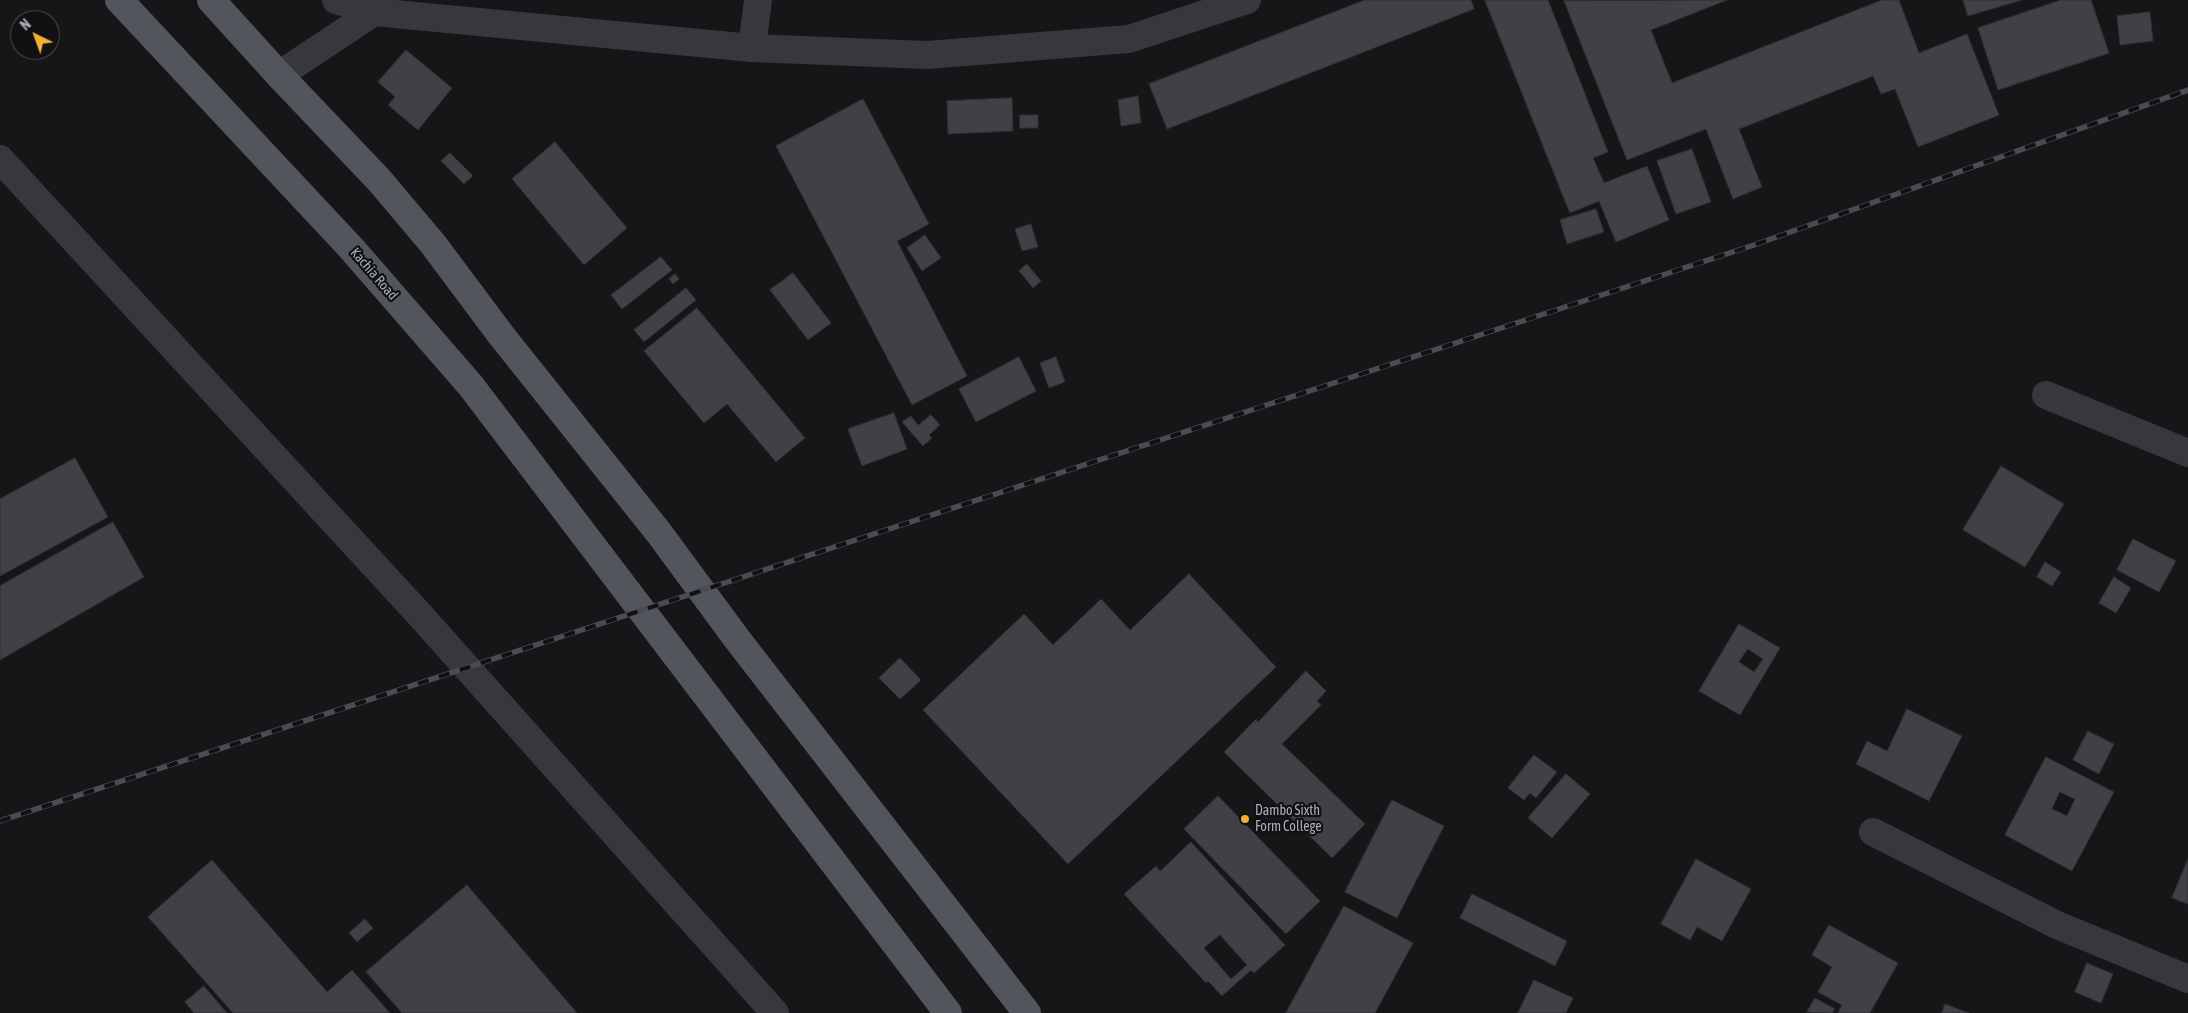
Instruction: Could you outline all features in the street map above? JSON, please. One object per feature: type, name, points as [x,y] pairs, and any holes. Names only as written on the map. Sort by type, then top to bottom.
[{"type":"main road","name":"Kachia Road","points":[[120,0],[352,248],[471,386],[948,1013]]},
{"type":"main road","points":[[212,0],[279,75],[379,180],[433,244],[501,335],[659,533],[737,639],[1027,1013]]},
{"type":"street","points":[[336,0],[374,12],[752,48],[927,55],[1129,39],[1247,0]]},
{"type":"street","points":[[752,48],[758,0]]},
{"type":"street","points":[[279,75],[374,12]]},
{"type":"street","points":[[0,160],[419,614],[774,1013]]},
{"type":"street","points":[[2046,395],[2188,453]]},
{"type":"street","points":[[1873,832],[2058,925],[2188,979]]},
{"type":"building","points":[[1365,0],[1471,0],[1474,9],[1167,129],[1149,84]]},
{"type":"building","points":[[1485,0],[1548,0],[1608,152],[1593,158],[1604,183],[1647,166],[1669,220],[1616,242],[1599,201],[1570,213]]},
{"type":"building","points":[[1727,0],[1651,30],[1672,83],[1882,0],[1899,0],[1919,53],[1967,34],[1999,115],[1918,147],[1895,89],[1881,94],[1873,76],[1739,129],[1762,187],[1733,199],[1706,129],[1627,160],[1564,1]]},
{"type":"building","points":[[1963,0],[2022,0],[1968,16]]},
{"type":"building","points":[[2061,0],[2091,0],[2109,53],[1998,90],[1978,28]]},
{"type":"building","points":[[2150,12],[2153,41],[2120,45],[2117,16]]},
{"type":"building","points":[[406,50],[452,88],[418,130],[388,105],[395,97],[378,82]]},
{"type":"building","points":[[1138,96],[1141,123],[1121,126],[1118,100]]},
{"type":"building","points":[[1012,98],[1013,131],[948,134],[947,101]]},
{"type":"building","points":[[863,99],[929,224],[897,241],[967,376],[912,405],[776,146]]},
{"type":"building","points":[[1020,115],[1038,115],[1038,128],[1020,128]]},
{"type":"building","points":[[555,142],[627,228],[584,265],[512,179]]},
{"type":"building","points":[[1692,149],[1711,202],[1676,214],[1657,161]]},
{"type":"building","points":[[450,153],[473,176],[464,184],[441,161]]},
{"type":"building","points":[[1596,209],[1604,232],[1567,244],[1560,220]]},
{"type":"building","points":[[1031,224],[1038,247],[1022,251],[1015,229]]},
{"type":"building","points":[[925,235],[941,258],[922,271],[907,248]]},
{"type":"building","points":[[661,257],[672,270],[622,309],[611,295]]},
{"type":"building","points":[[1027,264],[1041,281],[1033,288],[1019,271]]},
{"type":"building","points":[[793,273],[831,323],[808,340],[770,290]]},
{"type":"building","points":[[675,274],[679,279],[673,284],[669,279]]},
{"type":"building","points":[[686,288],[696,300],[644,342],[634,330]]},
{"type":"building","points":[[697,308],[805,438],[776,462],[727,404],[704,423],[644,351]]},
{"type":"building","points":[[1019,357],[1036,391],[976,422],[959,389]]},
{"type":"building","points":[[1056,357],[1065,382],[1049,388],[1040,363]]},
{"type":"building","points":[[894,413],[907,449],[862,466],[848,429]]},
{"type":"building","points":[[931,415],[940,425],[929,435],[932,438],[923,446],[902,422],[911,416],[918,425]]},
{"type":"building","points":[[75,458],[108,517],[0,576],[0,499]]},
{"type":"building","points":[[2001,466],[2064,504],[2025,567],[1963,530]]},
{"type":"building","points":[[113,522],[144,577],[0,660],[0,586]]},
{"type":"building","points":[[2133,539],[2176,561],[2159,592],[2117,570]]},
{"type":"building","points":[[2045,562],[2061,572],[2052,586],[2037,577]]},
{"type":"building","points":[[1189,574],[1276,667],[1068,864],[923,710],[1024,614],[1053,645],[1101,599],[1130,630]]},
{"type":"building","points":[[2114,577],[2131,588],[2116,613],[2099,603]]},
{"type":"building","points":[[1739,624],[1780,648],[1740,715],[1699,691]],"holes":[[[1748,649],[1763,659],[1754,672],[1739,662]]]},
{"type":"building","points":[[900,658],[921,680],[900,699],[879,678]]},
{"type":"building","points":[[1306,671],[1326,691],[1317,701],[1321,705],[1282,744],[1365,824],[1332,858],[1224,752],[1256,719],[1258,722]]},
{"type":"building","points":[[1907,709],[1962,736],[1929,801],[1856,764],[1867,741],[1887,751]]},
{"type":"building","points":[[2088,731],[2114,744],[2099,774],[2073,760]]},
{"type":"building","points":[[1534,755],[1557,772],[1536,798],[1530,793],[1524,800],[1508,788]]},
{"type":"building","points":[[2046,757],[2114,792],[2072,871],[2005,835]],"holes":[[[2060,792],[2075,799],[2067,816],[2052,809]]]},
{"type":"building","points":[[1566,774],[1590,794],[1552,838],[1528,818]]},
{"type":"building","points":[[1218,796],[1320,901],[1286,934],[1184,829]]},
{"type":"building","points":[[1392,800],[1444,826],[1397,918],[1345,892]]},
{"type":"building","points":[[1191,842],[1285,945],[1254,973],[1251,970],[1222,996],[1208,981],[1206,983],[1124,894],[1156,866],[1160,871]],"holes":[[[1220,935],[1247,965],[1231,979],[1204,948]]]},
{"type":"building","points":[[1696,859],[1751,889],[1722,941],[1697,927],[1690,940],[1661,924]]},
{"type":"building","points":[[2188,859],[2188,904],[2172,898]]},
{"type":"building","points":[[212,860],[327,992],[352,970],[390,1013],[233,1013],[148,917]]},
{"type":"building","points":[[467,885],[577,1013],[402,1013],[366,972]]},
{"type":"building","points":[[1472,894],[1567,941],[1555,966],[1460,918]]},
{"type":"building","points":[[1344,906],[1413,943],[1375,1013],[1286,1013]]},
{"type":"building","points":[[365,919],[373,928],[357,942],[349,933]]},
{"type":"building","points":[[1829,925],[1898,963],[1870,1013],[1838,1013],[1842,1005],[1818,992],[1832,967],[1812,955]]},
{"type":"building","points":[[2087,963],[2113,974],[2101,1003],[2075,992]]},
{"type":"building","points":[[1534,980],[1573,998],[1566,1013],[1518,1013]]},
{"type":"building","points":[[204,986],[227,1013],[194,1013],[185,1002]]},
{"type":"building","points":[[1815,998],[1835,1009],[1832,1013],[1807,1012]]},
{"type":"building","points":[[1945,1004],[1969,1013],[1942,1013]]},
{"type":"railway","points":[[0,821],[1754,245],[2188,90]]},
{"type":"place","name":"Dambo Sixth Form College","points":[[1245,819]]}]
